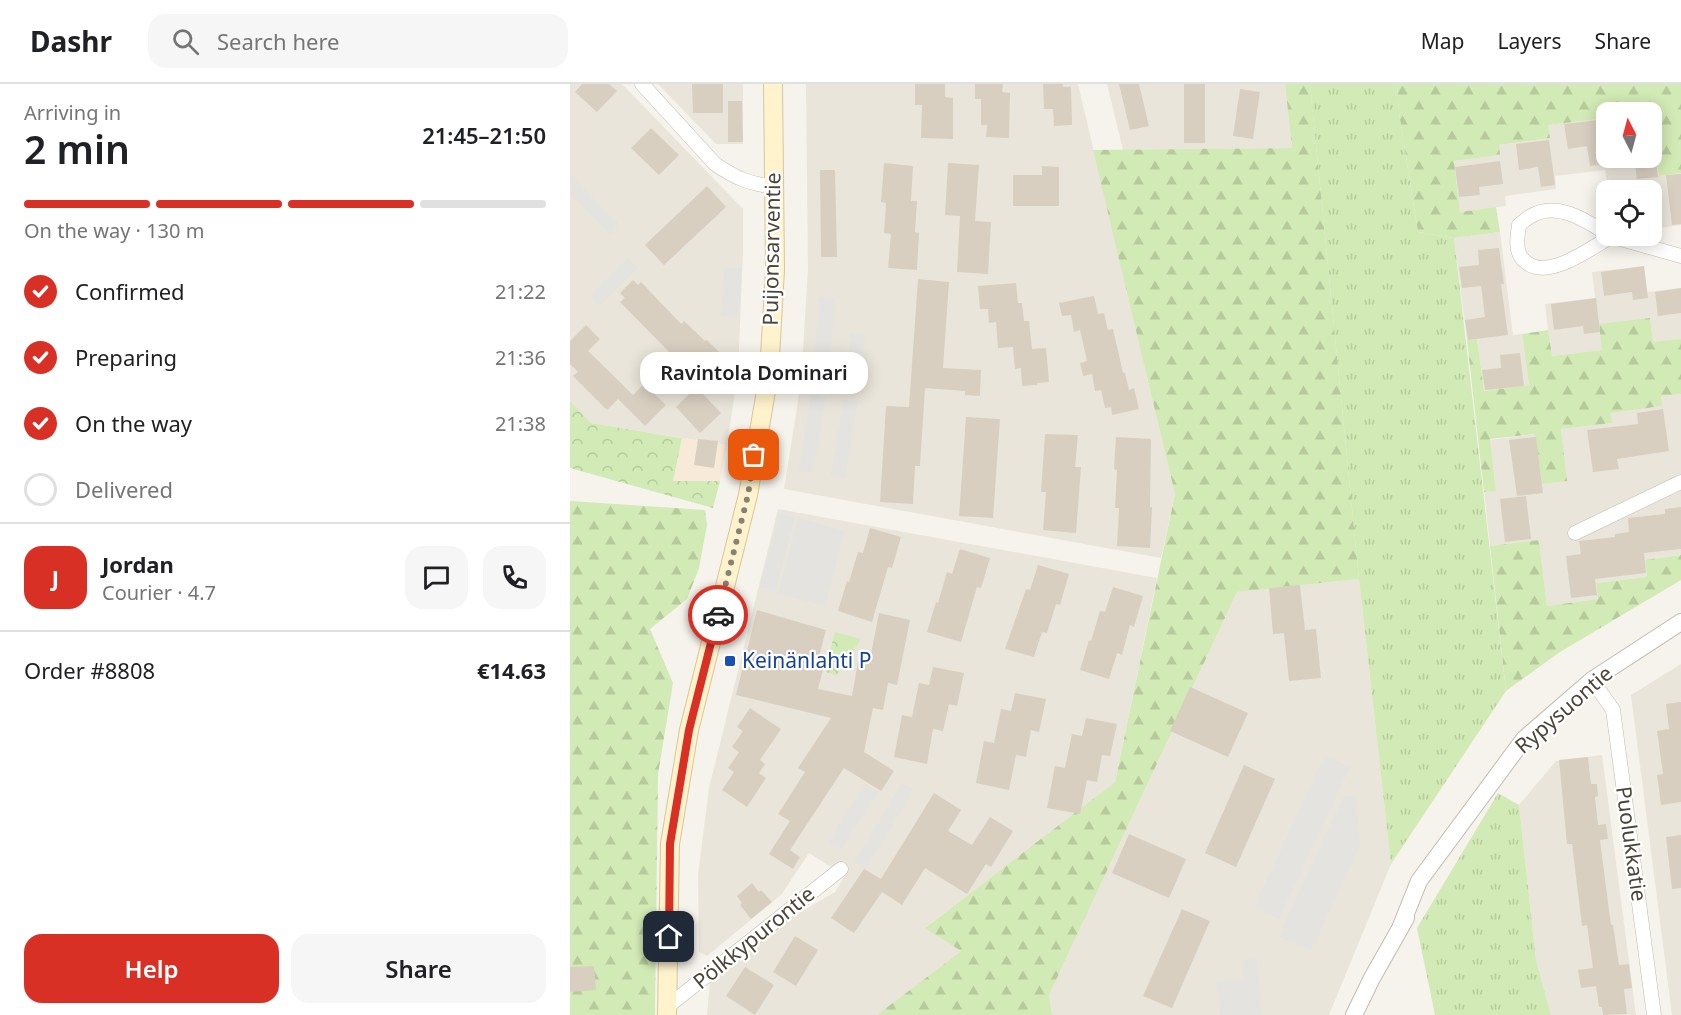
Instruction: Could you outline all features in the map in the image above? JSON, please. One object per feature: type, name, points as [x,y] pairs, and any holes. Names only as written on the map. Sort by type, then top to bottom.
[{"type":"main road","name":"Puijonsarventie","points":[[667,1011],[670,844],[689,730],[748,495],[769,374],[774,270],[773,84]]},
{"type":"street","points":[[642,84],[715,164],[750,183],[774,187]]},
{"type":"street","points":[[1544,211],[1563,212],[1580,217],[1609,235],[1570,260],[1551,268],[1541,269],[1534,268],[1521,258],[1516,241],[1519,225],[1531,216],[1544,211]]},
{"type":"street","points":[[1647,246],[1681,256]]},
{"type":"street","points":[[1575,533],[1681,482]]},
{"type":"street","name":"Rypysuontie","points":[[1354,1015],[1401,926],[1428,886],[1444,847],[1524,739],[1592,680],[1681,622]]},
{"type":"street","name":"Puolukkatie","points":[[1592,680],[1613,711],[1654,1015]]},
{"type":"street","name":"Pölkkypurontie","points":[[667,1011],[841,869]]},
{"type":"shaded area","points":[[570,84],[622,84],[743,209],[738,372],[727,445],[591,423],[570,401]]},
{"type":"shaded area","points":[[658,84],[743,84],[743,144],[716,144]]},
{"type":"shaded area","points":[[806,84],[1078,84],[1175,494],[1161,558],[784,489],[801,382],[808,269]]},
{"type":"shaded area","points":[[1107,84],[1285,84],[1292,148],[1123,150]]},
{"type":"shaded area","points":[[1596,119],[1596,168],[1658,168],[1659,176],[1681,173],[1681,225],[1662,228],[1662,180],[1607,180],[1605,170],[1555,176],[1556,189],[1505,196],[1506,206],[1460,212],[1454,161],[1499,155],[1499,145],[1549,138],[1548,125]]},
{"type":"shaded area","points":[[572,175],[620,225],[610,234],[570,193]]},
{"type":"shaded area","points":[[1500,232],[1513,335],[1522,334],[1529,385],[1484,391],[1477,339],[1467,340],[1454,238]]},
{"type":"shaded area","points":[[628,258],[638,268],[599,306],[589,296]]},
{"type":"shaded area","points":[[1644,266],[1647,292],[1681,288],[1681,339],[1653,343],[1650,319],[1600,325],[1603,350],[1551,356],[1545,304],[1595,298],[1592,272]]},
{"type":"shaded area","points":[[724,267],[742,268],[739,317],[721,316]]},
{"type":"shaded area","points":[[819,297],[835,299],[830,370],[814,369]]},
{"type":"shaded area","points":[[850,333],[865,334],[862,373],[847,372]]},
{"type":"shaded area","points":[[811,394],[826,397],[813,473],[799,471]]},
{"type":"shaded area","points":[[1681,394],[1681,555],[1645,560],[1647,577],[1596,583],[1598,599],[1547,606],[1539,540],[1490,546],[1484,492],[1496,490],[1490,440],[1535,434],[1542,484],[1566,481],[1561,429],[1611,423],[1610,413],[1661,406],[1661,396]]},
{"type":"shaded area","points":[[844,400],[858,402],[845,478],[830,476]]},
{"type":"shaded area","points":[[682,438],[727,445],[720,481],[673,481]]},
{"type":"shaded area","points":[[778,509],[1157,578],[1115,782],[926,927],[961,951],[877,1015],[707,1015],[710,981],[794,916],[835,892],[845,876],[809,853],[781,895],[707,956],[699,952],[698,875],[709,788]]},
{"type":"shaded area","points":[[779,513],[795,517],[776,591],[760,587]]},
{"type":"shaded area","points":[[798,518],[845,531],[825,606],[778,594]]},
{"type":"shaded area","points":[[1359,579],[1391,864],[1329,1015],[1052,1015],[1049,995],[1237,592]]},
{"type":"shaded area","points":[[1681,664],[1681,1015],[1672,1015],[1631,695]]},
{"type":"shaded area","points":[[1325,755],[1350,767],[1279,919],[1254,907]]},
{"type":"shaded area","points":[[1602,755],[1636,1015],[1551,1015],[1536,960],[1519,805],[1556,761]]},
{"type":"shaded area","points":[[902,783],[914,790],[866,869],[854,862]]},
{"type":"shaded area","points":[[865,784],[878,792],[841,850],[828,842]]},
{"type":"shaded area","points":[[1356,795],[1360,845],[1312,950],[1278,937],[1344,796]]},
{"type":"shaded area","points":[[1256,958],[1263,1015],[1220,1015],[1216,982],[1244,979],[1242,960]]},
{"type":"green space","points":[[1285,84],[1310,84],[1359,579],[1237,592],[1049,995],[1052,1015],[877,1015],[961,951],[925,928],[1115,782],[1175,494],[1093,150],[1292,148]]},
{"type":"green space","points":[[1310,84],[1397,84],[1399,113],[1418,232],[1454,238],[1506,691],[1391,864],[1359,579]]},
{"type":"green space","points":[[1397,84],[1681,84],[1681,173],[1659,176],[1658,168],[1662,168],[1662,102],[1596,102],[1596,119],[1548,125],[1550,138],[1499,145],[1500,155],[1454,161],[1460,212],[1496,207],[1500,232],[1454,238],[1418,232],[1399,113]]},
{"type":"green space","points":[[1650,318],[1653,342],[1681,339],[1681,394],[1661,396],[1662,406],[1611,413],[1612,423],[1561,429],[1567,481],[1542,484],[1535,434],[1490,439],[1496,491],[1484,492],[1467,340],[1477,339],[1484,391],[1529,385],[1522,334],[1548,330],[1552,356],[1602,350],[1599,324]]},
{"type":"green space","points":[[570,401],[591,423],[682,438],[673,481],[720,481],[713,508],[570,468]]},
{"type":"green space","points":[[570,501],[705,510],[707,525],[699,568],[687,599],[650,629],[673,683],[658,774],[655,1015],[570,1015]]},
{"type":"green space","points":[[1539,540],[1547,606],[1598,599],[1596,583],[1647,577],[1645,560],[1681,555],[1681,580],[1560,652],[1506,691],[1490,546]]},
{"type":"green space","points":[[835,632],[861,639],[837,675],[825,672]]},
{"type":"green space","points":[[1498,793],[1519,805],[1536,960],[1551,1015],[1435,1015],[1417,928]]},
{"type":"building","points":[[582,84],[609,84],[617,91],[597,112],[575,92]]},
{"type":"building","points":[[692,84],[723,84],[723,113],[693,113]]},
{"type":"building","points":[[915,84],[945,84],[945,97],[953,98],[953,139],[921,138],[922,105],[915,105]]},
{"type":"building","points":[[975,84],[1003,84],[1002,92],[1010,93],[1009,138],[986,137],[987,125],[981,125],[981,99],[975,99]]},
{"type":"building","points":[[1043,84],[1063,84],[1063,87],[1071,87],[1072,125],[1054,126],[1053,109],[1044,109]]},
{"type":"building","points":[[1119,84],[1139,84],[1149,126],[1130,130]]},
{"type":"building","points":[[1184,84],[1205,84],[1205,143],[1184,143]]},
{"type":"building","points":[[1240,89],[1260,92],[1253,139],[1233,136]]},
{"type":"building","points":[[728,101],[742,101],[743,142],[728,142]]},
{"type":"building","points":[[1596,120],[1596,165],[1590,166],[1587,146],[1568,149],[1564,124]]},
{"type":"building","points":[[651,128],[679,155],[659,175],[631,148]]},
{"type":"building","points":[[1549,140],[1555,185],[1541,187],[1538,167],[1519,170],[1516,144]]},
{"type":"building","points":[[1500,161],[1503,184],[1479,187],[1480,195],[1459,197],[1455,167]]},
{"type":"building","points":[[884,163],[913,166],[911,201],[917,201],[915,232],[919,233],[917,270],[888,268],[891,234],[884,233],[886,203],[881,202]]},
{"type":"building","points":[[948,163],[979,165],[975,221],[991,222],[988,274],[957,272],[960,216],[945,215]]},
{"type":"building","points":[[1042,166],[1059,167],[1059,206],[1013,206],[1013,175],[1042,175]]},
{"type":"building","points":[[1635,168],[1657,168],[1658,177],[1637,179]]},
{"type":"building","points":[[820,170],[835,170],[837,257],[821,257]]},
{"type":"building","points":[[1681,174],[1681,224],[1672,225],[1666,175]]},
{"type":"building","points":[[707,186],[726,207],[664,265],[645,245]]},
{"type":"building","points":[[1499,248],[1508,335],[1468,340],[1465,320],[1485,317],[1481,286],[1462,288],[1459,267],[1479,265],[1478,250]]},
{"type":"building","points":[[1644,266],[1648,298],[1633,300],[1632,292],[1604,296],[1601,272]]},
{"type":"building","points":[[918,279],[949,282],[943,368],[981,370],[980,396],[965,395],[965,391],[925,388],[920,466],[915,466],[913,504],[880,502],[886,406],[909,407]]},
{"type":"building","points":[[633,280],[638,285],[641,282],[681,324],[684,321],[728,361],[708,382],[679,353],[674,357],[620,302],[625,298],[620,293]]},
{"type":"building","points":[[1016,283],[1018,303],[1022,303],[1024,321],[1029,321],[1032,349],[1046,348],[1049,382],[1022,386],[1021,368],[1015,369],[1013,347],[998,348],[996,322],[989,323],[988,309],[980,309],[978,286]]},
{"type":"building","points":[[1681,288],[1681,313],[1658,316],[1655,292]]},
{"type":"building","points":[[1094,296],[1098,314],[1104,313],[1108,330],[1113,329],[1123,373],[1125,373],[1129,390],[1134,388],[1139,409],[1112,415],[1111,407],[1105,408],[1101,390],[1095,391],[1092,374],[1083,376],[1080,363],[1087,361],[1080,330],[1074,332],[1071,315],[1062,316],[1059,303]]},
{"type":"building","points":[[1596,298],[1600,332],[1584,334],[1583,326],[1554,330],[1551,304]]},
{"type":"building","points":[[586,325],[600,339],[588,351],[633,395],[644,384],[666,405],[645,426],[618,399],[607,410],[573,376],[578,372],[570,364],[570,341]]},
{"type":"building","points":[[1520,353],[1524,386],[1485,390],[1482,370],[1501,368],[1500,355]]},
{"type":"building","points":[[696,387],[721,413],[700,433],[676,407]]},
{"type":"building","points":[[1663,409],[1669,451],[1617,459],[1619,469],[1593,472],[1587,430],[1638,424],[1637,413]]},
{"type":"building","points":[[966,417],[1000,419],[993,518],[959,516]]},
{"type":"building","points":[[1045,434],[1078,435],[1075,467],[1081,467],[1076,533],[1043,530],[1046,492],[1041,492]]},
{"type":"building","points":[[1116,437],[1151,439],[1150,548],[1117,546],[1119,508],[1115,508]]},
{"type":"building","points":[[1536,437],[1543,493],[1517,496],[1509,440]]},
{"type":"building","points":[[698,439],[718,441],[714,468],[694,465]]},
{"type":"building","points":[[1526,496],[1531,539],[1505,542],[1500,499]]},
{"type":"building","points":[[1681,507],[1681,549],[1644,553],[1646,573],[1595,579],[1597,595],[1571,598],[1566,556],[1581,554],[1579,541],[1615,537],[1615,534],[1629,532],[1628,518],[1665,514],[1665,509]]},
{"type":"building","points":[[870,528],[901,537],[892,568],[888,567],[872,622],[838,611],[858,552],[863,553]]},
{"type":"building","points":[[960,549],[990,558],[981,588],[977,587],[961,642],[927,632],[947,572],[952,574]]},
{"type":"building","points":[[1038,565],[1069,574],[1060,605],[1056,604],[1047,633],[1042,632],[1034,657],[1005,649],[1026,589],[1030,590]]},
{"type":"building","points":[[1300,585],[1305,630],[1316,629],[1321,678],[1289,681],[1284,633],[1273,634],[1269,588]]},
{"type":"building","points":[[1113,587],[1143,596],[1134,627],[1130,625],[1122,655],[1117,653],[1109,679],[1080,670],[1100,611],[1105,612]]},
{"type":"building","points":[[757,610],[826,630],[817,664],[824,666],[818,689],[852,696],[858,662],[869,664],[879,613],[910,620],[897,685],[888,683],[883,710],[873,708],[864,752],[894,771],[881,791],[844,768],[790,850],[800,857],[793,869],[769,854],[790,821],[778,814],[805,772],[798,768],[831,718],[736,695]]},
{"type":"building","points":[[933,667],[964,673],[957,706],[949,704],[943,731],[933,729],[927,764],[894,757],[902,715],[912,717],[919,683],[929,685]]},
{"type":"building","points":[[1190,687],[1248,713],[1228,757],[1170,731]]},
{"type":"building","points":[[1015,693],[1046,699],[1039,732],[1031,730],[1026,757],[1016,755],[1009,790],[976,783],[984,741],[994,743],[1001,709],[1011,711]]},
{"type":"building","points":[[1681,702],[1681,802],[1661,805],[1657,775],[1663,774],[1657,731],[1669,729],[1666,704]]},
{"type":"building","points":[[750,708],[781,729],[760,760],[765,764],[759,773],[766,778],[747,807],[722,790],[734,772],[728,768],[739,752],[732,747],[743,731],[737,727]]},
{"type":"building","points":[[1086,718],[1117,724],[1110,756],[1102,755],[1097,782],[1087,780],[1080,814],[1047,808],[1055,766],[1065,768],[1072,734],[1082,736]]},
{"type":"building","points":[[1588,757],[1591,784],[1597,784],[1598,796],[1595,797],[1598,825],[1606,824],[1608,839],[1600,840],[1611,925],[1613,925],[1619,965],[1629,964],[1632,988],[1624,989],[1627,1014],[1603,1015],[1602,1007],[1599,1007],[1596,986],[1581,988],[1578,970],[1593,968],[1587,925],[1582,926],[1572,844],[1567,844],[1559,760]]},
{"type":"building","points":[[1244,765],[1275,779],[1236,867],[1205,853]]},
{"type":"building","points":[[934,793],[961,810],[948,831],[972,845],[990,817],[1013,831],[991,867],[986,864],[967,894],[925,868],[902,905],[882,892],[854,933],[831,918],[864,869],[881,879]]},
{"type":"building","points":[[1129,834],[1186,859],[1169,898],[1112,873]]},
{"type":"building","points":[[1681,835],[1681,888],[1672,889],[1666,837]]},
{"type":"building","points":[[752,883],[772,902],[751,919],[740,905],[742,903],[737,896]]},
{"type":"building","points":[[1182,909],[1210,921],[1172,1008],[1143,996]]},
{"type":"building","points":[[795,936],[818,950],[796,986],[773,972]]},
{"type":"building","points":[[594,966],[596,990],[570,992],[570,967]]},
{"type":"building","points":[[745,967],[774,985],[755,1015],[726,996]]},
{"type":"way so far","points":[[718,615],[748,495],[754,455]]},
{"type":"place","name":"Ravintola Dominari","points":[[754,455]]},
{"type":"place","name":"Keinänlahti P","points":[[730,661]]},
{"type":"route","points":[[669,937],[670,844],[689,730],[718,615]]}]
